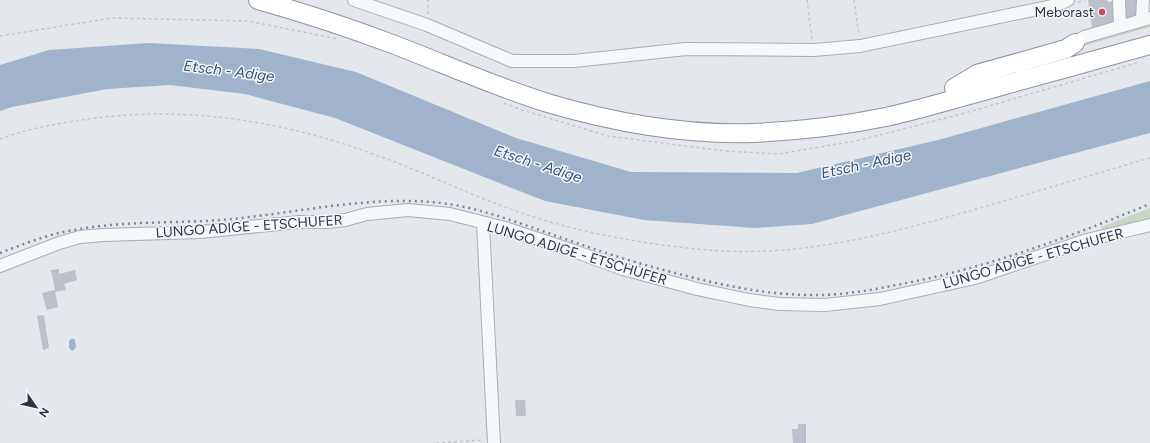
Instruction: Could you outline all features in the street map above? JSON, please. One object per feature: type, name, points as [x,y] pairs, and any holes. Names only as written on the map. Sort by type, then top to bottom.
[{"type":"highway","points":[[258,0],[316,17],[477,78],[552,104],[644,125],[720,133],[750,133],[815,129],[884,117],[930,106],[1150,45]]},
{"type":"highway","points":[[302,0],[359,19],[489,70],[564,96],[630,111],[680,119],[725,122],[764,122],[812,118],[872,108],[954,88],[1147,24]]},
{"type":"highway","points":[[954,88],[977,74],[1066,49],[1075,43]]},
{"type":"street","points":[[354,0],[427,25],[512,61],[574,61],[686,49],[814,50],[860,46],[1057,5],[1068,0]]},
{"type":"street","points":[[1119,0],[1120,26]]},
{"type":"street","points":[[1075,43],[1084,37],[1120,26],[1147,24],[1143,0]]},
{"type":"street","name":"LUNGO ADIGE - ETSCHUFER","points":[[0,266],[59,243],[80,237],[200,232],[299,222],[328,222],[346,220],[367,214],[408,210],[450,214],[520,233],[623,269],[697,289],[749,300],[779,304],[825,305],[880,298],[975,278],[1087,240],[1150,225]]},
{"type":"street","points":[[483,223],[494,442]]},
{"type":"path","points":[[427,25],[428,0]]},
{"type":"path","points":[[808,0],[814,50]]},
{"type":"path","points":[[854,0],[860,46]]},
{"type":"path","points":[[0,36],[112,18],[248,21],[340,40]]},
{"type":"path","points":[[501,102],[522,110],[608,136],[725,151],[778,154],[870,138],[965,113],[1143,62]]},
{"type":"path","points":[[0,139],[43,126],[128,115],[176,114],[234,118],[300,131],[340,142],[374,154],[490,202],[535,218],[581,230],[657,244],[712,250],[762,251],[814,246],[857,239],[943,218],[1150,158]]},
{"type":"path","points":[[436,443],[481,440],[494,442]]},
{"type":"green space","points":[[1150,23],[1150,27],[1076,48],[1080,44]]},
{"type":"green space","points":[[1150,208],[1150,222],[1103,232],[1101,227]]},
{"type":"water","name":"Etsch - Adige","points":[[148,43],[259,49],[356,72],[516,138],[631,172],[797,173],[938,140],[1150,81],[1150,133],[812,224],[755,228],[644,220],[545,201],[335,118],[245,94],[170,85],[107,89],[12,107],[0,111],[0,65],[49,50]]},
{"type":"water","points":[[72,338],[75,340],[76,347],[72,351],[69,348],[69,341]]},
{"type":"building","points":[[1088,0],[1107,0],[1108,2],[1119,0],[1137,0],[1137,18],[1092,27]]},
{"type":"building","points":[[59,269],[59,274],[75,270],[77,280],[64,284],[66,290],[55,292],[58,307],[47,310],[42,293],[55,290],[51,270]]},
{"type":"building","points":[[44,315],[49,348],[43,350],[37,316]]},
{"type":"building","points":[[515,400],[525,400],[526,416],[516,416]]},
{"type":"building","points":[[798,424],[806,424],[806,443],[793,443],[792,429],[798,429]]},
{"type":"railway","points":[[0,253],[55,234],[94,227],[133,223],[233,219],[322,207],[382,201],[411,201],[440,203],[469,208],[510,220],[627,260],[711,282],[774,293],[829,295],[852,293],[929,278],[993,261],[1088,229],[1150,204]]},
{"type":"place","name":"Meborast","points":[[1102,12]]}]
